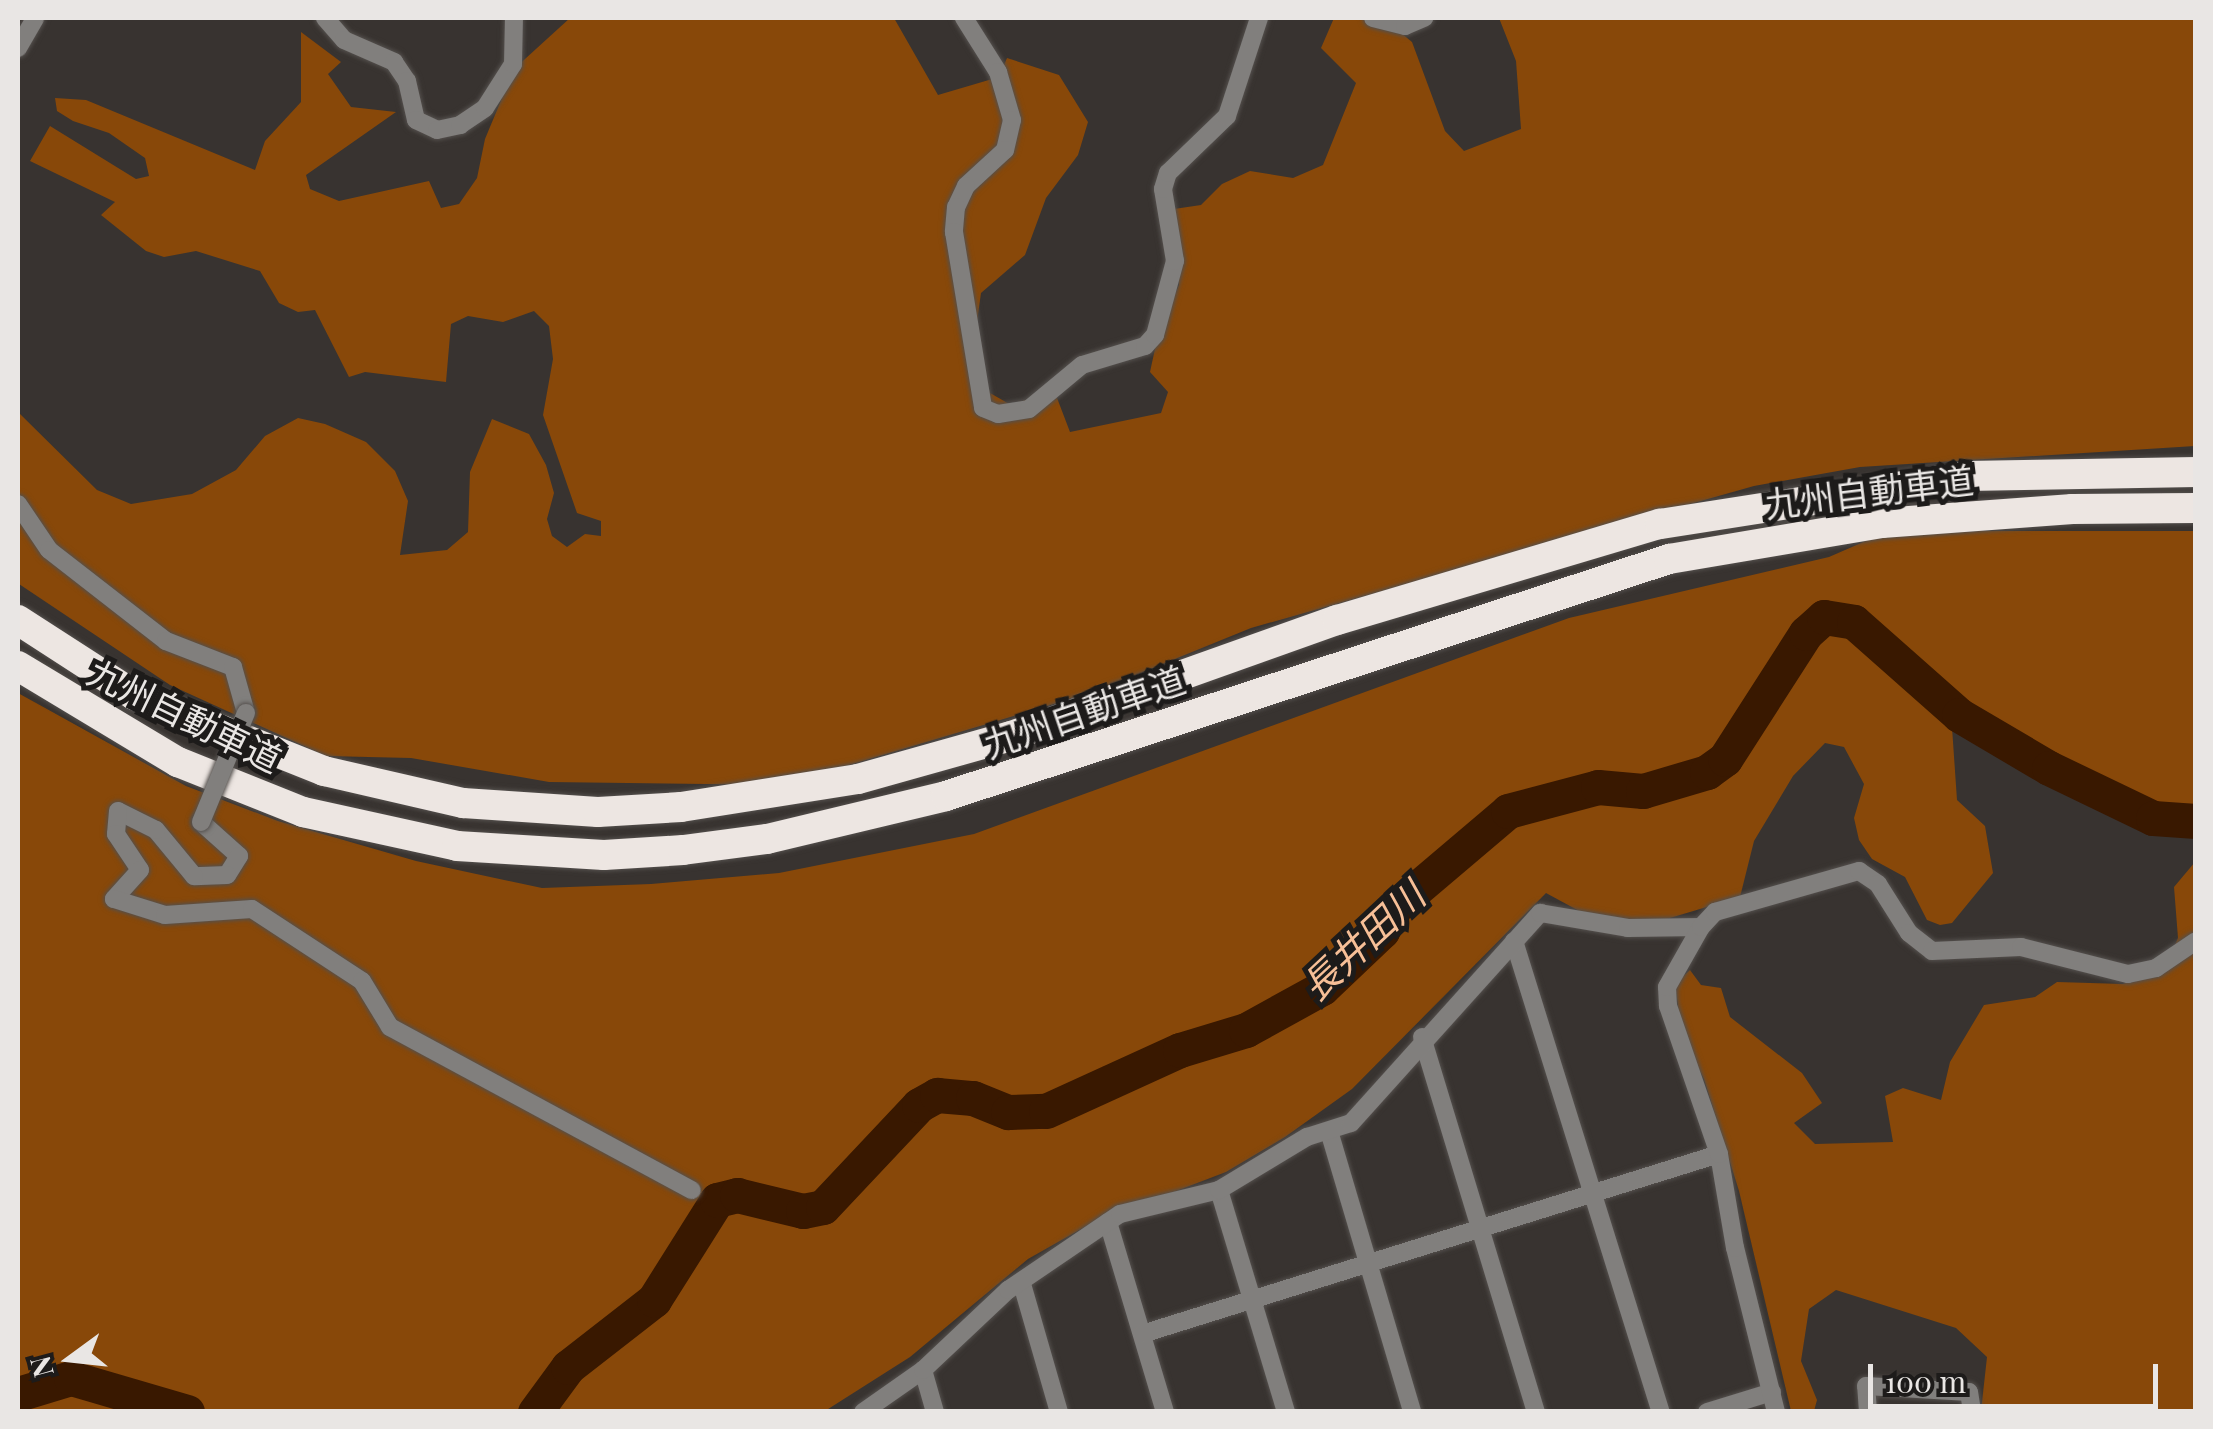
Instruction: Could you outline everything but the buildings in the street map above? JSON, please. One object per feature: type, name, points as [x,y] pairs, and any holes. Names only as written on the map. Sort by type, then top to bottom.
[{"type":"highway","name":"九州自動車道","points":[[18,620],[134,695],[259,750],[463,803],[598,812],[758,798],[858,779],[1121,700],[1338,620],[1660,524],[1967,476],[2196,472]]},
{"type":"highway","name":"九州自動車道","points":[[18,666],[178,762],[302,812],[457,846],[604,854],[684,850],[766,839],[962,791],[1669,558],[1882,523],[2196,508]]},
{"type":"street","points":[[18,48],[35,18]]},
{"type":"street","points":[[325,18],[344,40],[394,62],[416,120],[437,130],[473,119],[493,96],[513,64],[514,18]]},
{"type":"street","points":[[964,18],[998,72],[1012,120],[1004,150],[956,207],[954,232],[984,408],[998,414],[1029,408],[1082,364],[1145,346],[1155,335],[1175,260],[1164,205],[1168,173],[1228,116],[1259,18]]},
{"type":"street","points":[[1373,18],[1405,26],[1424,18]]},
{"type":"street","points":[[18,504],[49,550],[152,630],[233,667],[246,713],[201,822],[240,856],[227,875],[194,876],[156,830],[118,811],[116,834],[140,870],[114,899],[165,915],[252,909],[362,981],[390,1027],[692,1190]]},
{"type":"street","points":[[1776,1412],[1735,1248],[1719,1154],[1675,1034],[1666,987],[1701,926],[1715,912],[1859,871],[1878,884],[1909,933],[1932,952],[2021,947],[2128,974],[2156,968],[2196,942]]},
{"type":"street","points":[[863,1412],[923,1370],[1022,1284],[1108,1222],[1219,1190],[1367,1110],[1422,1038],[1540,912],[1628,928],[1701,926]]},
{"type":"street","points":[[1514,941],[1661,1412]]},
{"type":"street","points":[[1422,1038],[1536,1412]]},
{"type":"street","points":[[1329,1131],[1412,1412]]},
{"type":"street","points":[[1142,1334],[1719,1154]]},
{"type":"street","points":[[1219,1190],[1286,1412]]},
{"type":"street","points":[[1108,1222],[1165,1412]]},
{"type":"street","points":[[1022,1284],[1059,1412]]},
{"type":"street","points":[[923,1370],[935,1412]]},
{"type":"street","points":[[1868,1412],[1866,1386],[1969,1392],[1972,1412]]},
{"type":"street","points":[[1708,1412],[1772,1392]]},
{"type":"shaded area","points":[[570,18],[894,18],[938,95],[999,77],[1007,58],[1059,75],[1088,122],[1078,155],[1046,198],[1025,255],[981,293],[976,329],[978,366],[990,393],[1011,405],[1054,390],[1070,432],[1161,413],[1168,392],[1150,372],[1159,330],[1179,285],[1174,209],[1201,205],[1222,184],[1250,171],[1293,178],[1323,165],[1356,83],[1321,48],[1334,18],[1383,18],[1412,42],[1445,131],[1464,151],[1521,129],[1516,61],[1499,18],[2195,18],[2195,446],[1860,467],[1754,486],[1251,628],[1094,692],[782,785],[549,782],[411,758],[326,756],[170,685],[19,584],[18,412],[97,490],[131,504],[192,494],[236,470],[265,436],[298,418],[325,424],[366,442],[395,471],[408,501],[400,555],[447,550],[468,532],[470,472],[492,419],[529,434],[546,465],[554,493],[547,519],[552,536],[567,547],[585,534],[601,536],[601,521],[577,513],[543,415],[553,359],[549,326],[534,311],[503,322],[468,316],[451,324],[446,382],[365,372],[349,377],[315,310],[298,312],[279,303],[260,271],[196,251],[164,257],[146,251],[101,215],[115,202],[30,161],[50,126],[136,179],[149,176],[145,158],[109,133],[57,111],[55,98],[86,100],[255,170],[265,141],[301,102],[301,32],[341,62],[328,74],[351,107],[396,112],[306,175],[310,189],[339,201],[429,181],[441,208],[459,204],[477,178],[485,139],[514,69]]},
{"type":"shaded area","points":[[1980,531],[2195,531],[2195,813],[2162,811],[2117,792],[1950,698],[1957,800],[1985,826],[1993,873],[1952,923],[1940,925],[1927,920],[1905,877],[1872,859],[1859,840],[1854,818],[1864,784],[1844,747],[1825,743],[1793,776],[1754,841],[1740,897],[1660,921],[1592,918],[1546,893],[1352,1089],[1285,1137],[1226,1172],[1090,1224],[1028,1259],[910,1357],[825,1411],[18,1411],[18,693],[186,786],[278,821],[416,861],[542,888],[651,884],[779,873],[974,834],[1569,618],[1829,557],[1877,536]]},
{"type":"shaded area","points":[[2195,862],[2195,1411],[1981,1411],[1987,1357],[1956,1328],[1836,1290],[1809,1309],[1801,1361],[1817,1400],[1814,1411],[1791,1411],[1739,1191],[1704,1079],[1682,1035],[1675,984],[1690,970],[1701,985],[1721,988],[1730,1017],[1802,1073],[1822,1103],[1794,1123],[1815,1144],[1893,1142],[1885,1096],[1903,1088],[1941,1100],[1950,1062],[1984,1005],[2035,997],[2057,982],[2123,984],[2164,969],[2178,938],[2174,887]]},
{"type":"waterway","name":"長井田川","points":[[535,1412],[568,1367],[654,1300],[717,1200],[737,1195],[803,1211],[823,1207],[919,1105],[937,1095],[973,1098],[1008,1112],[1046,1111],[1180,1050],[1246,1030],[1322,988],[1382,931],[1395,907],[1508,811],[1598,787],[1643,791],[1707,772],[1725,759],[1806,633],[1824,617],[1854,622],[1959,715],[2049,768],[2153,818],[2196,821]]},
{"type":"waterway","name":"長井田川","points":[[18,1394],[71,1378],[187,1412]]}]
